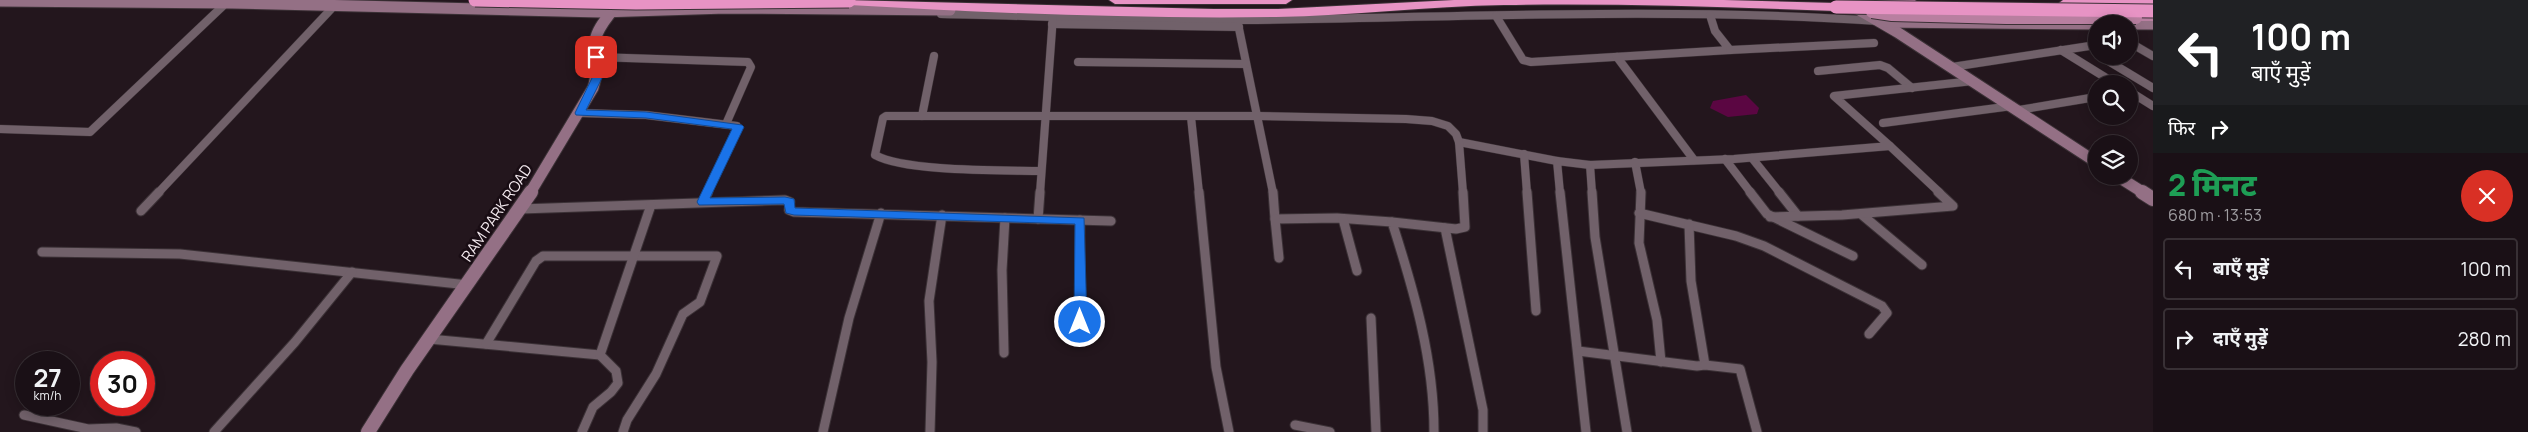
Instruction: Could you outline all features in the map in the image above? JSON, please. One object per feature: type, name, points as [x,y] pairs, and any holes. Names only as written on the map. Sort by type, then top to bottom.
[{"type":"highway","points":[[476,0],[636,3],[849,1],[988,8],[1278,13],[1502,1],[1839,4],[2153,11]]},
{"type":"highway","points":[[1115,0],[1286,0]]},
{"type":"highway","points":[[1854,0],[2153,4]]},
{"type":"main road","points":[[1839,4],[1892,15],[2088,20]]},
{"type":"main road","points":[[2138,20],[2153,18]]},
{"type":"street","points":[[0,0],[611,12],[726,8],[988,8]]},
{"type":"street","name":"RAM PARK ROAD","points":[[368,432],[429,339],[520,209],[580,113],[597,78],[595,41],[599,29],[620,0]]},
{"type":"street","points":[[0,129],[90,132],[226,3]]},
{"type":"street","points":[[1839,4],[1881,22],[2088,157]]},
{"type":"street","points":[[141,211],[334,6]]},
{"type":"street","points":[[699,10],[725,14],[1238,23],[1419,15],[1777,14],[1881,22],[2088,24]]},
{"type":"street","points":[[1710,15],[1715,31],[1730,50]]},
{"type":"street","points":[[1496,16],[1525,62],[1874,43]]},
{"type":"street","points":[[1038,219],[1052,20]]},
{"type":"street","points":[[2138,22],[2153,24]]},
{"type":"street","points":[[1238,23],[1272,185],[1279,258]]},
{"type":"street","points":[[1952,67],[2088,46]]},
{"type":"street","points":[[2084,47],[2088,49]]},
{"type":"street","points":[[2138,47],[2153,56]]},
{"type":"street","points":[[2061,50],[2101,75]]},
{"type":"street","points":[[922,116],[934,56]]},
{"type":"street","points":[[596,57],[748,62],[751,67],[726,124]]},
{"type":"street","points":[[1616,57],[1694,160]]},
{"type":"street","points":[[1078,62],[1246,64]]},
{"type":"street","points":[[2115,65],[2153,88]]},
{"type":"street","points":[[1818,71],[1884,66],[1912,88]]},
{"type":"street","points":[[1770,217],[1861,214],[1954,206],[1834,96],[1973,81]]},
{"type":"street","points":[[2138,97],[2153,106]]},
{"type":"street","points":[[1883,123],[2088,98]]},
{"type":"street","points":[[580,113],[646,115],[737,126],[738,129],[703,202]]},
{"type":"street","points":[[1041,171],[937,168],[902,161],[882,161],[875,158],[883,117],[1257,116],[1418,119],[1448,126],[1456,134],[1459,142],[1466,225],[1460,229],[1343,219],[1275,218]]},
{"type":"street","points":[[1192,117],[1216,367],[1229,432]]},
{"type":"street","points":[[1459,142],[1557,161],[1590,165],[1752,158],[1890,146]]},
{"type":"street","points":[[1524,154],[1536,310]]},
{"type":"street","points":[[1752,158],[1798,216]]},
{"type":"street","points":[[1725,159],[1770,217],[1853,256]]},
{"type":"street","points":[[1557,161],[1586,432]]},
{"type":"street","points":[[1635,162],[1640,186],[1639,243],[1657,320],[1661,362]]},
{"type":"street","points":[[1590,165],[1596,237],[1627,432]]},
{"type":"street","points":[[2131,185],[2153,199]]},
{"type":"street","points":[[520,209],[785,200],[790,202],[789,208],[791,211],[1111,222]]},
{"type":"street","points":[[582,432],[593,406],[611,394],[618,377],[616,371],[603,362],[600,355],[651,205]]},
{"type":"street","points":[[823,432],[849,318],[881,213]]},
{"type":"street","points":[[1640,213],[1736,236],[1764,246],[1882,306],[1886,313],[1869,334]]},
{"type":"street","points":[[1861,214],[1922,265]]},
{"type":"street","points":[[930,432],[932,362],[929,301],[942,215]]},
{"type":"street","points":[[1004,353],[1002,270],[1005,218]]},
{"type":"street","points":[[1343,219],[1357,271]]},
{"type":"street","points":[[1080,220],[1080,322]]},
{"type":"street","points":[[1392,222],[1418,305],[1435,405],[1434,432]]},
{"type":"street","points":[[1689,224],[1688,245],[1691,281],[1705,365]]},
{"type":"street","points":[[1445,228],[1483,410],[1483,432]]},
{"type":"street","points":[[42,252],[180,254],[468,285]]},
{"type":"street","points":[[486,344],[539,258],[550,256],[712,255],[718,259],[700,302],[682,314],[656,374],[627,420],[623,432]]},
{"type":"street","points":[[214,432],[295,342],[352,272]]},
{"type":"street","points":[[1371,318],[1376,432]]},
{"type":"street","points":[[429,339],[600,355]]},
{"type":"street","points":[[1578,351],[1740,370],[1757,432]]},
{"type":"street","points":[[29,416],[88,429],[116,428],[136,432]]},
{"type":"street","points":[[1295,426],[1330,432]]},
{"type":"shaded area","points":[[1746,95],[1759,108],[1757,114],[1728,117],[1710,108],[1713,101]]},
{"type":"route","points":[[596,57],[597,78],[594,88],[580,113],[636,114],[739,127],[703,202],[785,200],[790,202],[789,208],[794,212],[1080,220],[1080,322]]}]
